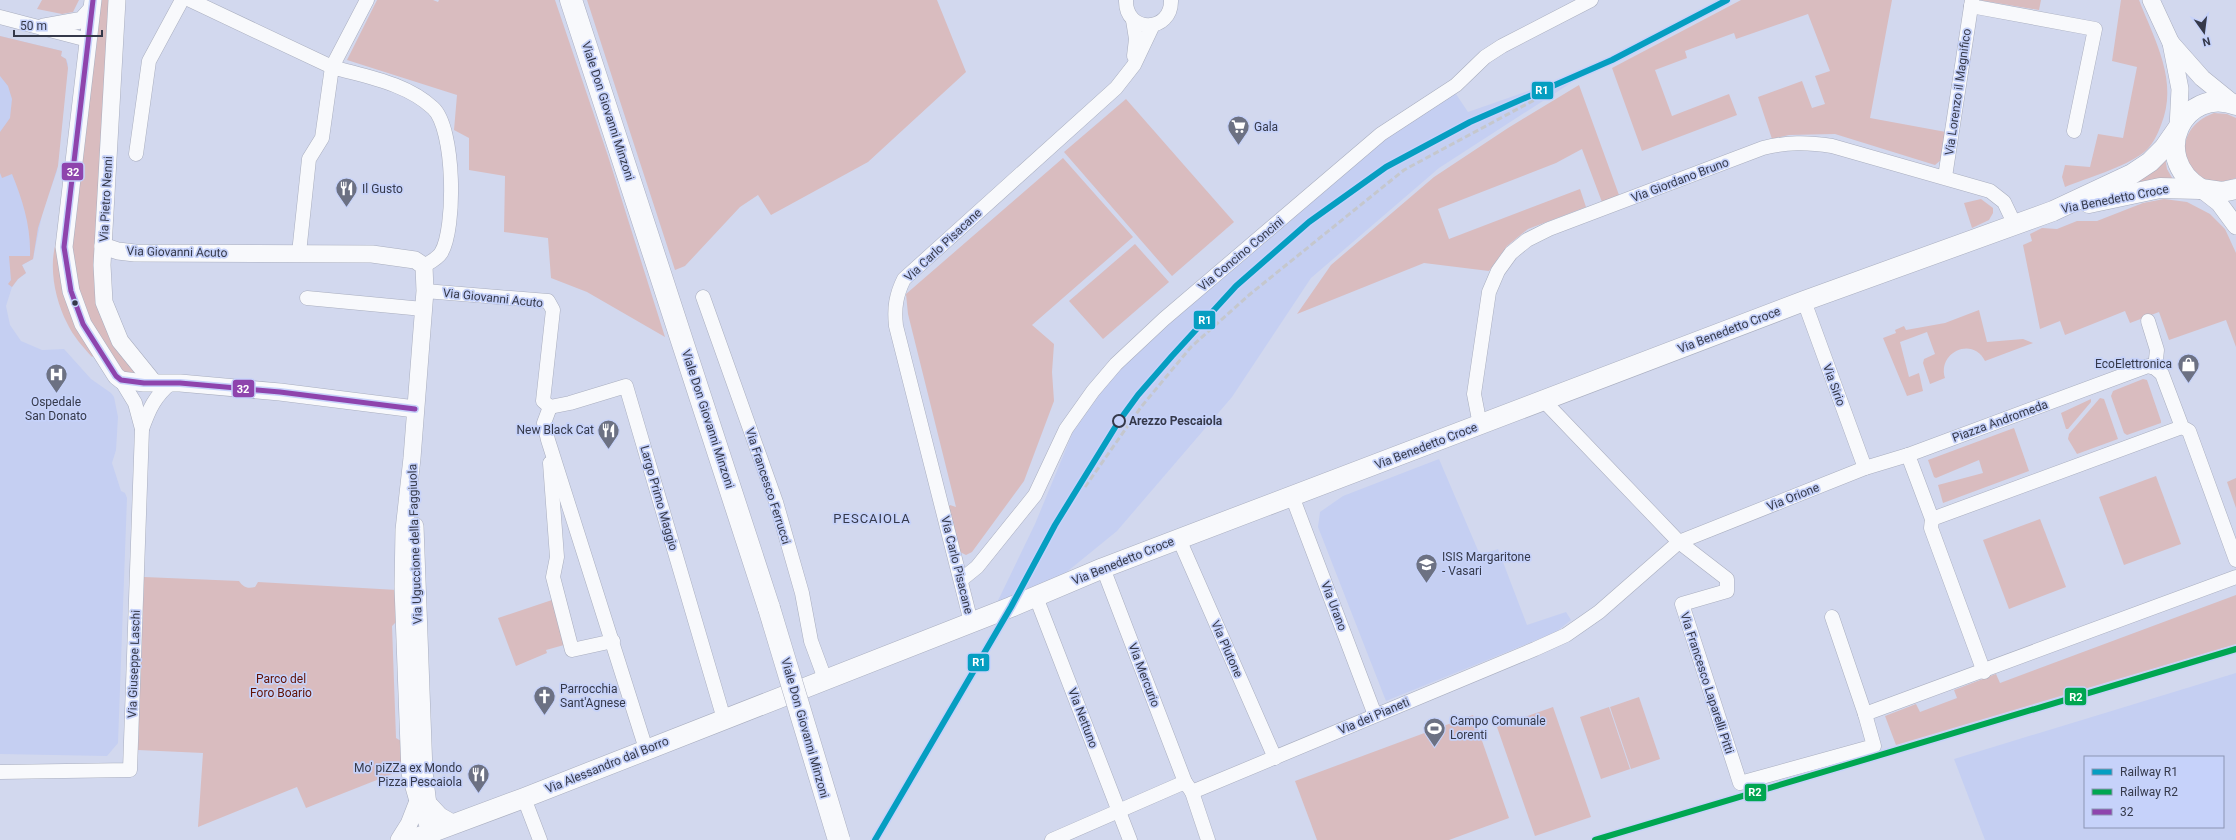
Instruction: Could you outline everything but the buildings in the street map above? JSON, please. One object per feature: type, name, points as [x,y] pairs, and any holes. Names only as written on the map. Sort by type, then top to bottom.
[{"type":"main road","name":"Viale Don Giovanni Minzoni","points":[[572,0],[769,608],[839,840]]},
{"type":"main road","name":"Via Benedetto Croce","points":[[802,688],[1036,597],[1103,568],[1179,539],[1804,301],[2053,211],[2132,174],[2150,162],[2178,128],[2185,117],[2202,106],[2221,102],[2235,105]]},
{"type":"main road","name":"Via Benedetto Croce","points":[[2178,128],[2174,145],[2176,162],[2191,182],[2201,189]]},
{"type":"main road","name":"Via Benedetto Croce","points":[[2053,211],[2160,188],[2201,189],[2222,192],[2236,189]]},
{"type":"main road","name":"Via Alessandro dal Borro","points":[[411,840],[524,798],[802,688]]},
{"type":"street","name":"Via Pietro Nenni","points":[[117,0],[113,42],[103,246],[104,302],[120,342],[154,383]]},
{"type":"street","points":[[136,154],[149,61],[182,0]]},
{"type":"street","points":[[190,0],[332,68],[404,87],[434,109],[447,136],[451,166],[451,199],[447,234],[441,253],[424,266]]},
{"type":"street","points":[[299,253],[309,158],[322,138],[332,68],[367,0]]},
{"type":"street","points":[[1126,0],[1128,14],[1133,20],[1146,26],[1154,25],[1165,18],[1174,2]]},
{"type":"street","name":"Via Concino Concini","points":[[961,580],[977,567],[1035,495],[1066,429],[1093,391],[1116,364],[1164,319],[1381,134],[1456,85],[1490,54],[1591,0]]},
{"type":"street","points":[[2151,0],[2171,43],[2180,89],[2178,128]]},
{"type":"street","name":"Via Lorenzo il Magnifico","points":[[1945,177],[1971,3],[2095,29],[2074,131]]},
{"type":"street","points":[[43,27],[82,20],[92,5]]},
{"type":"street","points":[[92,5],[64,247],[71,291],[83,324],[116,376],[122,380],[298,394],[415,408]]},
{"type":"street","points":[[0,17],[88,40],[113,42]]},
{"type":"street","points":[[1133,20],[1136,39],[1134,65]]},
{"type":"street","name":"Via Carlo Pisacane","points":[[971,622],[896,326],[894,308],[897,292],[904,279],[1116,88],[1134,65],[1154,25]]},
{"type":"street","points":[[2171,43],[2202,78],[2235,105]]},
{"type":"street","name":"Via Giordano Bruno","points":[[1480,425],[1474,394],[1488,292],[1502,265],[1511,253],[1527,240],[1550,229],[1763,148],[1783,143],[1808,142],[1832,146],[1945,177],[1990,191],[2004,202],[2015,225]]},
{"type":"street","points":[[2201,189],[2219,203],[2236,226]]},
{"type":"street","name":"Via Giovanni Acuto","points":[[103,246],[118,251],[135,253],[299,253],[398,256],[415,260],[424,266],[426,291],[423,309],[415,408]]},
{"type":"street","name":"Via Giovanni Acuto","points":[[426,291],[548,301],[553,310],[543,401],[550,407]]},
{"type":"street","name":"Via Francesco Ferrucci","points":[[703,296],[776,502],[802,593],[812,642],[825,679]]},
{"type":"street","points":[[307,298],[423,309]]},
{"type":"street","name":"Via Sirio","points":[[1804,301],[1865,468]]},
{"type":"street","points":[[2148,321],[2157,350],[2155,368],[2162,374],[2182,427],[2188,431],[2236,560]]},
{"type":"street","name":"Piazza Andromeda","points":[[1908,455],[2148,366],[2155,368]]},
{"type":"street","name":"Via Giuseppe Laschi","points":[[0,772],[130,770],[142,429],[135,403],[122,380]]},
{"type":"street","name":"Via Giuseppe Laschi","points":[[142,429],[151,404],[159,393],[171,383]]},
{"type":"street","name":"Largo Primo Maggio","points":[[550,407],[570,403],[626,386],[724,719]]},
{"type":"street","name":"Via Francesco Laparelli Pitti","points":[[1544,401],[1679,542],[1727,579],[1726,591],[1682,604],[1740,783],[1874,746],[1865,714]]},
{"type":"street","points":[[550,407],[544,422],[548,440],[646,749]]},
{"type":"street","name":"Via Uguccione della Faggiuola","points":[[415,408],[412,458],[404,530],[403,587],[409,760],[432,832]]},
{"type":"street","points":[[1932,518],[2182,427]]},
{"type":"street","points":[[548,440],[557,557],[553,577],[572,650],[613,641]]},
{"type":"street","points":[[1908,455],[1932,518],[1931,528],[1984,672]]},
{"type":"street","name":"Via Orione","points":[[1679,542],[1865,468],[1908,455]]},
{"type":"street","name":"Via Urano","points":[[1292,496],[1375,715]]},
{"type":"street","name":"Via Plutone","points":[[1179,539],[1275,758]]},
{"type":"street","name":"Via dei Pianeti","points":[[1052,840],[1119,811],[1275,758],[1566,635],[1599,612],[1679,542]]},
{"type":"street","name":"Via Mercurio","points":[[1103,568],[1189,787],[1208,840]]},
{"type":"street","points":[[1832,617],[1865,714],[1984,672],[2236,577]]},
{"type":"street","name":"Via Nettuno","points":[[1036,597],[1130,840]]},
{"type":"street","points":[[524,798],[540,840]]},
{"type":"street","points":[[399,840],[423,802],[440,816],[454,824]]},
{"type":"shaded area","name":"Ospedale San Donato","points":[[0,36],[62,51],[61,56],[66,59],[68,64],[57,171],[43,210],[33,259],[22,265],[26,273],[18,279],[12,287],[6,306],[10,325],[21,341],[42,350],[64,349],[91,379],[111,393],[114,397],[118,417],[116,450],[112,463],[121,491],[125,493],[127,498],[118,743],[107,756],[0,754]]},
{"type":"shaded area","points":[[1594,68],[1439,168],[1311,278],[1232,397],[1117,531],[1036,597],[991,615],[1035,524],[1073,432],[1113,376],[1146,342],[1384,137],[1454,91],[1468,112]]},
{"type":"shaded area","name":"ISIS Margaritone - Vasari","points":[[1439,459],[1480,555],[1498,549],[1527,625],[1566,612],[1571,620],[1556,632],[1386,701],[1318,527],[1320,512],[1343,496]]},
{"type":"shaded area","points":[[2236,673],[2236,840],[1985,840],[1954,759]]},
{"type":"green space","points":[[42,0],[79,0],[73,12],[62,14],[37,9]]},
{"type":"green space","points":[[97,0],[111,0],[98,289],[146,374],[138,375],[131,375],[121,370],[105,348],[92,357],[69,328],[58,301],[53,276],[54,250],[62,228]]},
{"type":"green space","points":[[377,0],[433,0],[438,2],[439,0],[555,0],[608,156],[665,337],[587,292],[551,278],[548,238],[504,232],[505,176],[469,170],[469,138],[454,130],[457,95],[347,60]]},
{"type":"green space","points":[[587,0],[937,0],[966,72],[868,162],[771,215],[758,195],[740,207],[685,266],[675,270]]},
{"type":"green space","points":[[1741,0],[1892,0],[1870,118],[1946,132],[1941,160],[1935,165],[1835,134],[1789,135],[1772,139],[1758,97],[1802,81],[1812,108],[1825,104],[1815,76],[1830,71],[1808,14],[1736,39],[1734,33],[1685,51],[1687,58],[1655,70],[1672,116],[1729,94],[1737,115],[1642,151],[1612,68]]},
{"type":"green space","points":[[1979,0],[2041,0],[2039,10]]},
{"type":"green space","points":[[2121,0],[2139,0],[2152,31],[2163,62],[2166,77],[2166,109],[2156,137],[2152,144],[2143,153],[2116,168],[2065,187],[2062,177],[2065,165],[2090,167],[2098,134],[2123,138],[2137,67],[2112,61]]},
{"type":"green space","points":[[0,36],[62,51],[61,56],[66,59],[68,68],[58,166],[38,228],[33,259],[22,265],[26,273],[18,279],[12,287],[8,284],[11,280],[9,256],[30,256],[30,245],[26,214],[12,174],[2,178],[0,173],[0,132],[10,118],[12,99],[8,86],[0,76]]},
{"type":"green space","points":[[1579,85],[1619,195],[1602,202],[1582,149],[1556,163],[1438,209],[1449,239],[1580,189],[1586,207],[1528,229],[1507,246],[1489,271],[1424,263],[1297,314],[1331,265],[1434,177],[1508,128]]},
{"type":"green space","points":[[1126,99],[1234,222],[1172,276],[1064,152]]},
{"type":"green space","points":[[2214,113],[2227,114],[2236,118],[2236,178],[2219,181],[2204,179],[2193,171],[2187,160],[2185,147],[2188,134],[2198,122]]},
{"type":"green space","points":[[2165,157],[2167,169],[2175,183],[2120,189]]},
{"type":"green space","points":[[1063,158],[1133,237],[1032,325],[1054,344],[1052,372],[1054,401],[1024,481],[972,552],[966,555],[958,551],[947,509],[950,505],[956,507],[908,314],[906,294]]},
{"type":"green space","points":[[1981,199],[1993,208],[1993,213],[1989,220],[1972,228],[1964,203]]},
{"type":"green space","points":[[2164,199],[2187,202],[2210,214],[2225,229],[2236,253],[2236,347],[2226,320],[2169,340],[2159,312],[2130,323],[2125,311],[2065,335],[2060,321],[2040,329],[2023,245],[2032,241],[2030,234],[2042,228],[2057,229],[2077,221],[2097,221],[2143,203]]},
{"type":"green space","points":[[1135,244],[1169,282],[1103,339],[1069,301]]},
{"type":"green space","points":[[1979,310],[1987,342],[2023,339],[2033,343],[1985,361],[1980,353],[1973,349],[1958,350],[1946,361],[1944,369],[1945,378],[1930,384],[1923,363],[1924,359],[1935,354],[1927,332],[1900,342],[1909,377],[1919,373],[1923,391],[1907,396],[1883,338],[1896,333],[1895,330],[1904,326],[1906,330],[1945,323]]},
{"type":"green space","points":[[2143,379],[2147,380],[2161,423],[2127,435],[2124,433],[2111,396],[2113,391]]},
{"type":"green space","points":[[2100,398],[2104,399],[2118,439],[2077,454],[2068,439],[2069,434]]},
{"type":"green space","points":[[2091,399],[2091,402],[2068,429],[2066,429],[2061,413]]},
{"type":"green space","points":[[2014,428],[2029,471],[1943,503],[1938,485],[1983,473],[1979,460],[1936,478],[1934,477],[1928,460]]},
{"type":"green space","points":[[2156,476],[2181,544],[2124,565],[2099,497]]},
{"type":"green space","points":[[2236,478],[2236,508],[2227,482]]},
{"type":"green space","points":[[2040,519],[2066,587],[2009,609],[1983,540]]},
{"type":"green space","name":"Parco del Foro Boario","points":[[144,577],[239,581],[247,588],[255,587],[258,582],[397,590],[398,620],[392,626],[396,738],[401,741],[402,770],[306,808],[297,787],[198,827],[203,753],[138,750]]},
{"type":"green space","points":[[2236,595],[2236,644],[1896,745],[1885,716],[1916,704],[1920,712],[1957,698],[1954,690],[1996,674],[2000,683]]},
{"type":"green space","points":[[552,600],[564,645],[546,650],[547,653],[516,666],[498,618]]},
{"type":"green space","points":[[1639,697],[1660,759],[1631,769],[1610,707]]},
{"type":"green space","points":[[1553,707],[1591,817],[1535,836],[1497,727]]},
{"type":"green space","points":[[1609,707],[1630,769],[1601,779],[1580,717]]},
{"type":"green space","name":"Campo Comunale Lorenti","points":[[1473,715],[1509,818],[1449,840],[1317,840],[1295,781]]},
{"type":"railway","points":[[875,840],[1011,607],[1055,525],[1119,421],[1138,395],[1236,286],[1309,222],[1386,167],[1470,122],[1612,60],[1727,0]]},
{"type":"railway","points":[[1085,487],[1141,407],[1191,347],[1249,295],[1404,170],[1551,91]]},
{"type":"rail line","name":"R1","points":[[875,840],[1011,607],[1055,525],[1119,421],[1138,395],[1236,286],[1309,222],[1386,167],[1470,122],[1612,60],[1727,0]]},
{"type":"rail line","name":"R2","points":[[1595,840],[2236,649]]},
{"type":"transit line","name":"32","points":[[93,0],[64,247],[71,291],[83,324],[116,376],[121,380],[144,383],[180,383],[280,392],[415,409]]},
{"type":"place","name":"Gala","points":[[1238,146]]},
{"type":"place","name":"Il Gusto","points":[[346,208]]},
{"type":"place","name":"EcoElettronica","points":[[2188,384]]},
{"type":"place","name":"Ospedale San Donato","points":[[56,394]]},
{"type":"place","name":"Arezzo Pescaiola","points":[[1119,421]]},
{"type":"place","name":"New Black Cat","points":[[609,450]]},
{"type":"place","name":"ISIS Margaritone - Vasari","points":[[1426,584]]},
{"type":"place","name":"Parrocchia Sant'Agnese","points":[[544,716]]},
{"type":"place","name":"Campo Comunale Lorenti","points":[[1434,748]]},
{"type":"place","name":"Mo' piZZa ex Mondo Pizza Pescaiola","points":[[478,794]]},
{"type":"district","name":"PESCAIOLA","points":[[872,518]]}]
